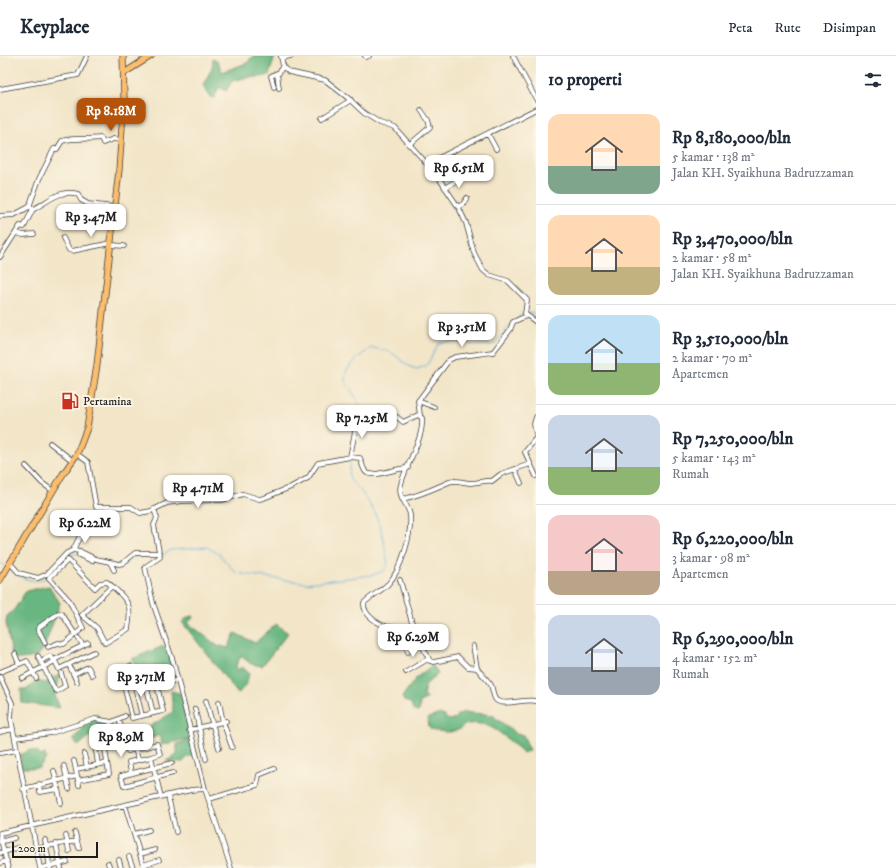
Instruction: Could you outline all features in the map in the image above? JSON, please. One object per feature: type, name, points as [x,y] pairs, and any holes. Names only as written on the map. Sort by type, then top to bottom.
[{"type":"main road","points":[[0,580],[77,454],[81,447],[87,428],[93,396],[115,208],[121,140],[124,73],[123,56]]},
{"type":"main road","points":[[124,73],[151,56]]},
{"type":"street","points":[[0,90],[78,74],[87,56]]},
{"type":"street","points":[[277,87],[277,73],[279,73],[282,65],[281,57],[291,56]]},
{"type":"street","points":[[513,56],[536,99]]},
{"type":"street","points":[[282,65],[286,70],[295,74],[325,80],[351,100],[368,116],[380,123],[394,128],[426,164],[458,206],[466,223],[474,253],[481,268],[489,275],[501,278],[511,283],[526,300],[526,315]]},
{"type":"street","points":[[322,118],[351,100]]},
{"type":"street","points":[[426,164],[536,109]]},
{"type":"street","points":[[409,146],[430,127],[421,110]]},
{"type":"street","points":[[488,134],[496,149]]},
{"type":"street","points":[[0,257],[17,233],[20,226],[24,227],[39,179],[54,149],[58,149],[62,141],[81,137],[92,140],[100,138],[103,143],[113,139],[121,140]]},
{"type":"street","points":[[445,188],[463,176]]},
{"type":"street","points":[[0,216],[14,215],[57,194],[72,192],[78,194],[81,200],[88,204],[115,208]]},
{"type":"street","points":[[458,206],[463,204],[467,198]]},
{"type":"street","points":[[17,233],[23,235],[34,234]]},
{"type":"street","points":[[63,238],[69,250],[72,251],[111,244],[124,246]]},
{"type":"street","points":[[526,315],[536,322]]},
{"type":"street","points":[[414,630],[403,626],[390,628],[383,625],[369,616],[364,607],[365,601],[389,582],[401,561],[409,532],[409,510],[402,499],[400,489],[421,428],[422,419],[418,401],[449,360],[457,357],[493,352],[510,330],[513,322],[526,315]]},
{"type":"street","points":[[418,401],[434,408]]},
{"type":"street","points":[[367,428],[379,426],[397,418],[402,422],[420,415]]},
{"type":"street","points":[[351,457],[358,416]]},
{"type":"street","points":[[536,417],[534,424],[536,434]]},
{"type":"street","points":[[536,438],[525,452],[536,476]]},
{"type":"street","points":[[50,443],[72,461]]},
{"type":"street","points":[[77,454],[88,462],[96,507],[132,507],[140,513],[167,503],[222,500],[243,494],[259,499],[264,498],[305,479],[318,464],[351,457],[360,458],[368,474],[398,468],[408,468]]},
{"type":"street","points":[[402,499],[416,496],[450,481],[478,483],[487,480],[492,481],[501,474],[530,464]]},
{"type":"street","points":[[26,466],[42,483],[53,491]]},
{"type":"street","points":[[515,469],[521,483]]},
{"type":"street","points":[[154,509],[156,516],[154,525],[160,555]]},
{"type":"street","points":[[47,576],[66,553],[73,550],[83,530]]},
{"type":"street","points":[[73,550],[112,566],[120,564],[135,553],[160,555]]},
{"type":"street","points":[[80,553],[92,561]]},
{"type":"street","points":[[160,555],[145,568],[153,603],[168,643],[205,789],[230,868]]},
{"type":"street","points":[[10,565],[19,573],[38,578],[47,576],[68,560],[95,588],[100,583],[107,582],[112,586],[126,600],[130,612],[128,630],[105,642],[97,628],[81,616],[112,586]]},
{"type":"street","points":[[47,576],[69,600],[84,630],[64,644],[58,643],[48,647]]},
{"type":"street","points":[[400,580],[414,630],[428,659],[434,662],[458,657],[468,667],[477,668]]},
{"type":"street","points":[[45,643],[38,629],[59,613],[62,614],[83,646]]},
{"type":"street","points":[[403,626],[404,640],[408,652]]},
{"type":"street","points":[[22,678],[34,673],[44,666],[88,643]]},
{"type":"street","points":[[70,646],[72,651]]},
{"type":"street","points":[[473,646],[477,668],[490,685],[496,700],[506,703],[526,700],[536,701]]},
{"type":"street","points":[[60,671],[94,652]]},
{"type":"street","points":[[16,654],[19,664]]},
{"type":"street","points":[[38,656],[55,690],[57,691],[65,686],[55,661],[50,656],[41,661]]},
{"type":"street","points":[[406,672],[428,659]]},
{"type":"street","points":[[0,672],[27,661],[36,678]]},
{"type":"street","points":[[69,665],[77,682]]},
{"type":"street","points":[[130,666],[142,716]]},
{"type":"street","points":[[74,674],[88,667],[92,675]]},
{"type":"street","points":[[0,677],[12,703],[11,719],[23,788],[40,868],[60,866],[67,862]]},
{"type":"street","points":[[122,678],[132,718],[164,711],[155,677],[124,685]]},
{"type":"street","points":[[145,680],[153,713]]},
{"type":"street","points":[[157,685],[177,680]]},
{"type":"street","points":[[206,701],[211,725],[219,748]]},
{"type":"street","points":[[219,702],[232,748]]},
{"type":"street","points":[[195,709],[206,759]]},
{"type":"street","points":[[15,738],[51,733],[95,719],[112,722],[125,716]]},
{"type":"street","points":[[189,730],[224,722]]},
{"type":"street","points":[[120,723],[125,742],[144,738],[146,747]]},
{"type":"street","points":[[23,788],[66,778],[78,780],[109,774],[105,749],[110,725]]},
{"type":"street","points":[[0,732],[13,728]]},
{"type":"street","points":[[98,764],[94,739],[123,733]]},
{"type":"street","points":[[108,736],[115,743]]},
{"type":"street","points":[[134,740],[138,760]]},
{"type":"street","points":[[128,751],[157,744],[160,754],[129,762],[131,773]]},
{"type":"street","points":[[96,751],[105,749]]},
{"type":"street","points":[[0,753],[17,750]]},
{"type":"street","points":[[84,754],[87,767]]},
{"type":"street","points":[[151,757],[162,797]]},
{"type":"street","points":[[74,761],[78,780]]},
{"type":"street","points":[[76,769],[107,763]]},
{"type":"street","points":[[172,763],[121,776],[124,786],[173,773]]},
{"type":"street","points":[[64,766],[68,790]]},
{"type":"street","points":[[209,799],[257,785],[259,775],[274,769]]},
{"type":"street","points":[[54,771],[61,803]]},
{"type":"street","points":[[39,784],[40,792],[58,789]]},
{"type":"street","points":[[8,868],[7,861],[2,852],[0,834],[31,825],[205,789]]},
{"type":"street","points":[[168,796],[176,832]]},
{"type":"street","points":[[125,805],[144,866],[159,860]]},
{"type":"street","points":[[134,834],[149,830]]},
{"type":"street","points":[[75,833],[79,848]]},
{"type":"street","points":[[66,836],[69,851]]},
{"type":"street","points":[[1,842],[14,838]]},
{"type":"street","points":[[56,838],[60,866]]},
{"type":"street","points":[[45,840],[50,867]]},
{"type":"street","points":[[36,848],[77,840]]},
{"type":"street","points":[[2,852],[17,848]]},
{"type":"street","points":[[140,854],[155,850]]},
{"type":"street","points":[[129,857],[133,868]]},
{"type":"street","points":[[119,860],[121,868]]},
{"type":"street","points":[[0,863],[7,861]]},
{"type":"street","points":[[108,863],[110,868]]},
{"type":"green space","points":[[253,56],[275,56],[269,75],[261,77],[248,77],[232,81],[226,91],[219,87],[214,98],[210,97],[203,85],[212,68],[213,59],[218,62],[222,72],[247,63]]},
{"type":"green space","points":[[49,586],[60,603],[44,648],[37,657],[13,660],[6,623],[7,616],[14,610],[26,591]]},
{"type":"green space","points":[[194,616],[188,623],[219,647],[221,646],[228,648],[235,633],[255,643],[276,624],[288,633],[262,666],[251,664],[241,656],[236,665],[237,670],[242,667],[249,673],[247,683],[238,694],[182,622],[188,617]]},
{"type":"green space","points":[[161,647],[168,647],[175,673],[166,675],[139,672],[132,659]]},
{"type":"green space","points":[[431,666],[434,667],[438,674],[426,684],[423,695],[428,698],[420,702],[419,711],[417,712],[413,710],[411,703],[404,701],[402,697],[416,678]]},
{"type":"green space","points":[[61,673],[55,696],[60,708],[22,703],[21,689],[26,690],[36,681],[46,683]]},
{"type":"green space","points":[[171,691],[180,693],[191,738],[161,745],[160,735],[147,740],[144,730],[173,712]]},
{"type":"green space","points":[[464,712],[493,715],[510,728],[515,734],[523,735],[530,750],[523,753],[498,731],[482,724],[467,724],[458,730],[447,732],[430,729],[428,725],[428,718],[441,714],[449,720],[456,718],[457,715]]},
{"type":"green space","points":[[97,714],[104,725],[78,746],[73,739]]},
{"type":"green space","points":[[191,739],[195,755],[188,757],[183,762],[166,761],[177,755],[177,744]]},
{"type":"green space","points":[[30,750],[38,752],[40,756],[45,754],[46,758],[39,768],[22,768],[20,755]]},
{"type":"waterway","points":[[526,313],[536,313]]},
{"type":"waterway","points":[[516,319],[523,314]]},
{"type":"waterway","points":[[360,416],[360,406],[347,385],[345,378],[347,370],[355,361],[371,348],[389,352],[408,365],[417,369],[427,365],[439,343],[453,342],[481,345],[495,344],[511,324]]},
{"type":"waterway","points":[[356,435],[358,429]]},
{"type":"waterway","points":[[161,556],[171,550],[207,547],[219,554],[236,573],[307,583],[372,575],[384,571],[388,564],[382,532],[375,513],[361,491],[350,480],[349,474],[351,458]]},
{"type":"waterway","points":[[67,559],[78,553]]},
{"type":"waterway","points":[[125,564],[136,556],[158,556]]},
{"type":"waterway","points":[[93,561],[109,565]]},
{"type":"waterway","points":[[0,563],[5,566]]},
{"type":"waterway","points":[[114,566],[123,565]]},
{"type":"waterway","points":[[9,569],[27,579],[37,580],[48,577]]},
{"type":"place","name":"Pertamina","points":[[70,401]]}]
